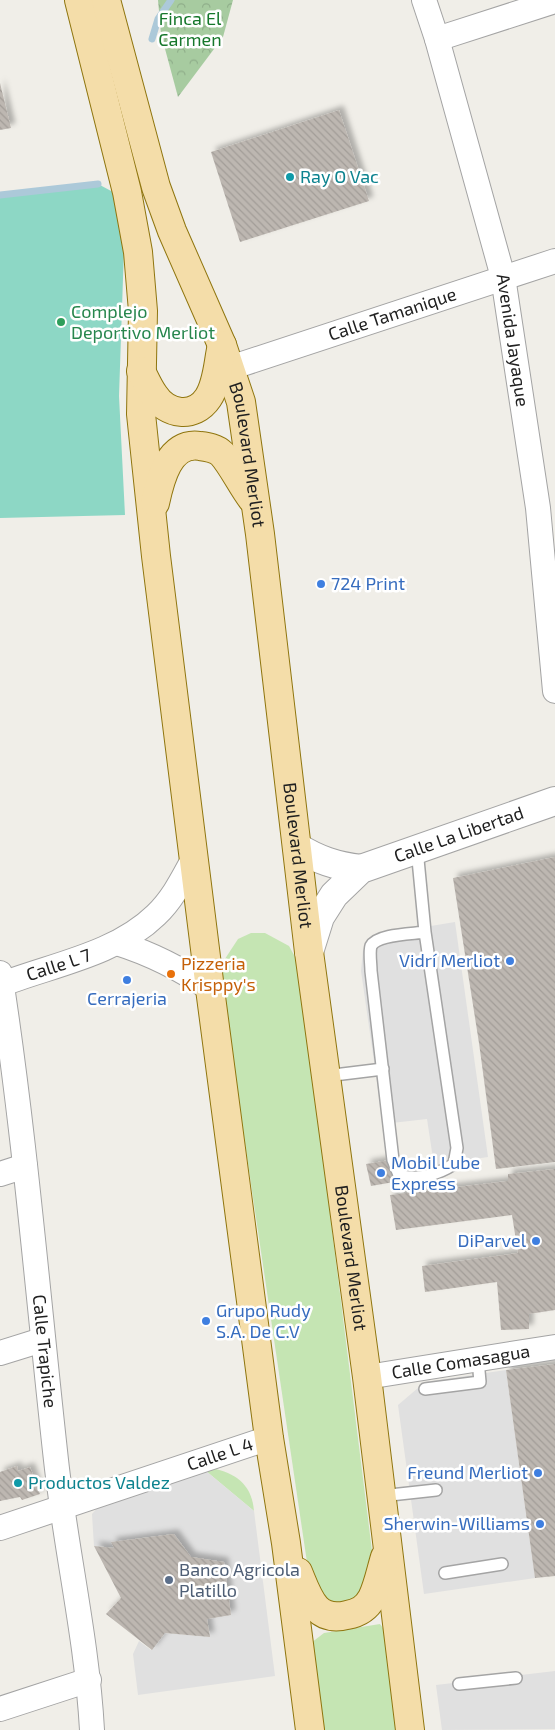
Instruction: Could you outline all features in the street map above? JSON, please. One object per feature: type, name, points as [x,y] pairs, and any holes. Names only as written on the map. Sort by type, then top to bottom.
[{"type":"main road","points":[[79,0],[127,192],[138,252],[143,311],[142,414],[152,515],[210,989],[269,1438],[286,1543],[310,1730]]},
{"type":"main road","name":"Boulevard Merliot","points":[[110,6],[141,134],[172,231],[226,356],[241,402],[260,534],[309,952],[367,1377],[410,1730]]},
{"type":"main road","points":[[141,369],[153,395],[163,406],[180,414],[190,412],[199,407],[209,397],[226,356]]},
{"type":"main road","points":[[152,515],[159,485],[173,455],[184,447],[196,445],[211,447],[221,453],[254,502]]},
{"type":"main road","points":[[286,1543],[313,1606],[325,1616],[337,1618],[360,1612],[371,1599],[387,1550]]},
{"type":"street","name":"Avenida Jayaque","points":[[424,0],[437,39],[503,277],[547,506],[555,691]]},
{"type":"street","points":[[437,39],[555,1]]},
{"type":"street","name":"Calle Tamanique","points":[[226,356],[503,277],[555,260]]},
{"type":"street","name":"Calle La Libertad","points":[[309,952],[325,910],[334,895],[361,869],[555,801]]},
{"type":"street","name":"Calle La Libertad","points":[[296,847],[315,859],[361,869]]},
{"type":"street","name":"Calle L 7","points":[[1,981],[117,943],[156,916],[175,893],[194,858]]},
{"type":"street","points":[[117,943],[148,953],[182,969],[210,989]]},
{"type":"street","name":"Calle Trapiche","points":[[1,981],[25,1166],[42,1340],[62,1508],[89,1680],[92,1730]]},
{"type":"street","points":[[0,1174],[25,1166]]},
{"type":"street","points":[[0,1353],[42,1340]]},
{"type":"street","name":"Calle Comasagua","points":[[367,1377],[555,1348]]},
{"type":"street","name":"Calle L 4","points":[[0,1528],[269,1438]]},
{"type":"street","points":[[0,1709],[89,1680]]},
{"type":"lane","points":[[416,850],[425,932],[457,1148],[454,1164],[444,1171],[409,1178],[399,1175],[396,1171],[371,971],[371,947],[375,942],[386,937],[425,932]]},
{"type":"lane","points":[[326,1076],[383,1069]]},
{"type":"lane","points":[[425,1389],[480,1382],[478,1360]]},
{"type":"lane","points":[[381,1496],[436,1490]]},
{"type":"lane","points":[[445,1572],[502,1564]]},
{"type":"lane","points":[[459,1684],[516,1678]]},
{"type":"green space","name":"Finca El Carmen","points":[[158,0],[233,0],[223,37],[178,97],[161,34]]},
{"type":"green space","name":"Complejo Deportivo Merliot","points":[[98,184],[113,192],[124,249],[119,396],[125,515],[0,518],[0,195]]},
{"type":"green space","points":[[251,933],[265,933],[289,946],[299,964],[375,1575],[343,1613],[312,1596],[219,968],[238,939]]},
{"type":"green space","points":[[216,1469],[231,1475],[243,1483],[250,1495],[254,1511],[206,1471]]},
{"type":"green space","points":[[380,1624],[385,1631],[400,1730],[321,1730],[311,1643],[324,1633]]},
{"type":"shaded area","name":"Vidrí Merliot","points":[[455,922],[488,1157],[434,1165],[427,1119],[383,1124],[361,971],[363,950],[376,935]]},
{"type":"shaded area","name":"Freund Merliot","points":[[506,1370],[535,1578],[424,1594],[398,1405],[425,1382]]},
{"type":"shaded area","name":"Banco Agricola Platillo","points":[[206,1471],[254,1511],[275,1676],[138,1695],[133,1654],[139,1641],[151,1650],[165,1633],[210,1637],[207,1619],[231,1615],[224,1562],[191,1557],[173,1534],[112,1542],[114,1548],[94,1546],[92,1514],[99,1506]]},
{"type":"shaded area","points":[[555,1671],[555,1729],[442,1730],[436,1685]]},
{"type":"building","points":[[0,83],[11,128],[0,130]]},
{"type":"building","name":"Ray O Vac","points":[[339,110],[369,201],[240,242],[211,152]]},
{"type":"building","name":"Vidrí Merliot","points":[[555,857],[555,1162],[496,1169],[479,1043],[453,878]]},
{"type":"building","name":"Mobil Lube Express","points":[[390,1160],[394,1182],[371,1186],[366,1164]]},
{"type":"building","name":"DiParvel","points":[[555,1169],[555,1310],[529,1314],[529,1329],[501,1330],[497,1282],[425,1292],[422,1266],[518,1253],[512,1215],[396,1230],[390,1195],[508,1181],[508,1174]]},
{"type":"building","name":"Freund Merliot","points":[[555,1364],[555,1576],[535,1578],[506,1370]]},
{"type":"building","name":"Productos Valdez","points":[[17,1466],[18,1471],[30,1467],[40,1494],[22,1500],[20,1497],[0,1501],[0,1472]]},
{"type":"building","name":"Banco Agricola Platillo","points":[[174,1534],[191,1557],[224,1562],[231,1615],[207,1619],[210,1637],[165,1633],[152,1650],[106,1614],[121,1598],[94,1546],[114,1548],[111,1542]]},
{"type":"waterway","points":[[152,39],[158,19],[171,0]]},
{"type":"waterway","points":[[0,195],[98,184]]},
{"type":"place","name":"Ray O Vac","points":[[290,177]]},
{"type":"place","name":"Complejo Deportivo Merliot","points":[[61,322]]},
{"type":"place","name":"724 Print","points":[[321,584]]},
{"type":"place","name":"Vidrí Merliot","points":[[510,961]]},
{"type":"place","name":"Pizzeria Krisppy's","points":[[171,974]]},
{"type":"place","name":"Cerrajeria","points":[[127,980]]},
{"type":"place","name":"Mobil Lube Express","points":[[381,1173]]},
{"type":"place","name":"DiParvel","points":[[536,1241]]},
{"type":"place","name":"Grupo Rudy S.A. De C.V","points":[[206,1321]]},
{"type":"place","name":"Freund Merliot","points":[[538,1473]]},
{"type":"place","name":"Productos Valdez","points":[[18,1483]]},
{"type":"place","name":"Sherwin-Williams","points":[[540,1524]]},
{"type":"place","name":"Banco Agricola Platillo","points":[[169,1580]]}]
